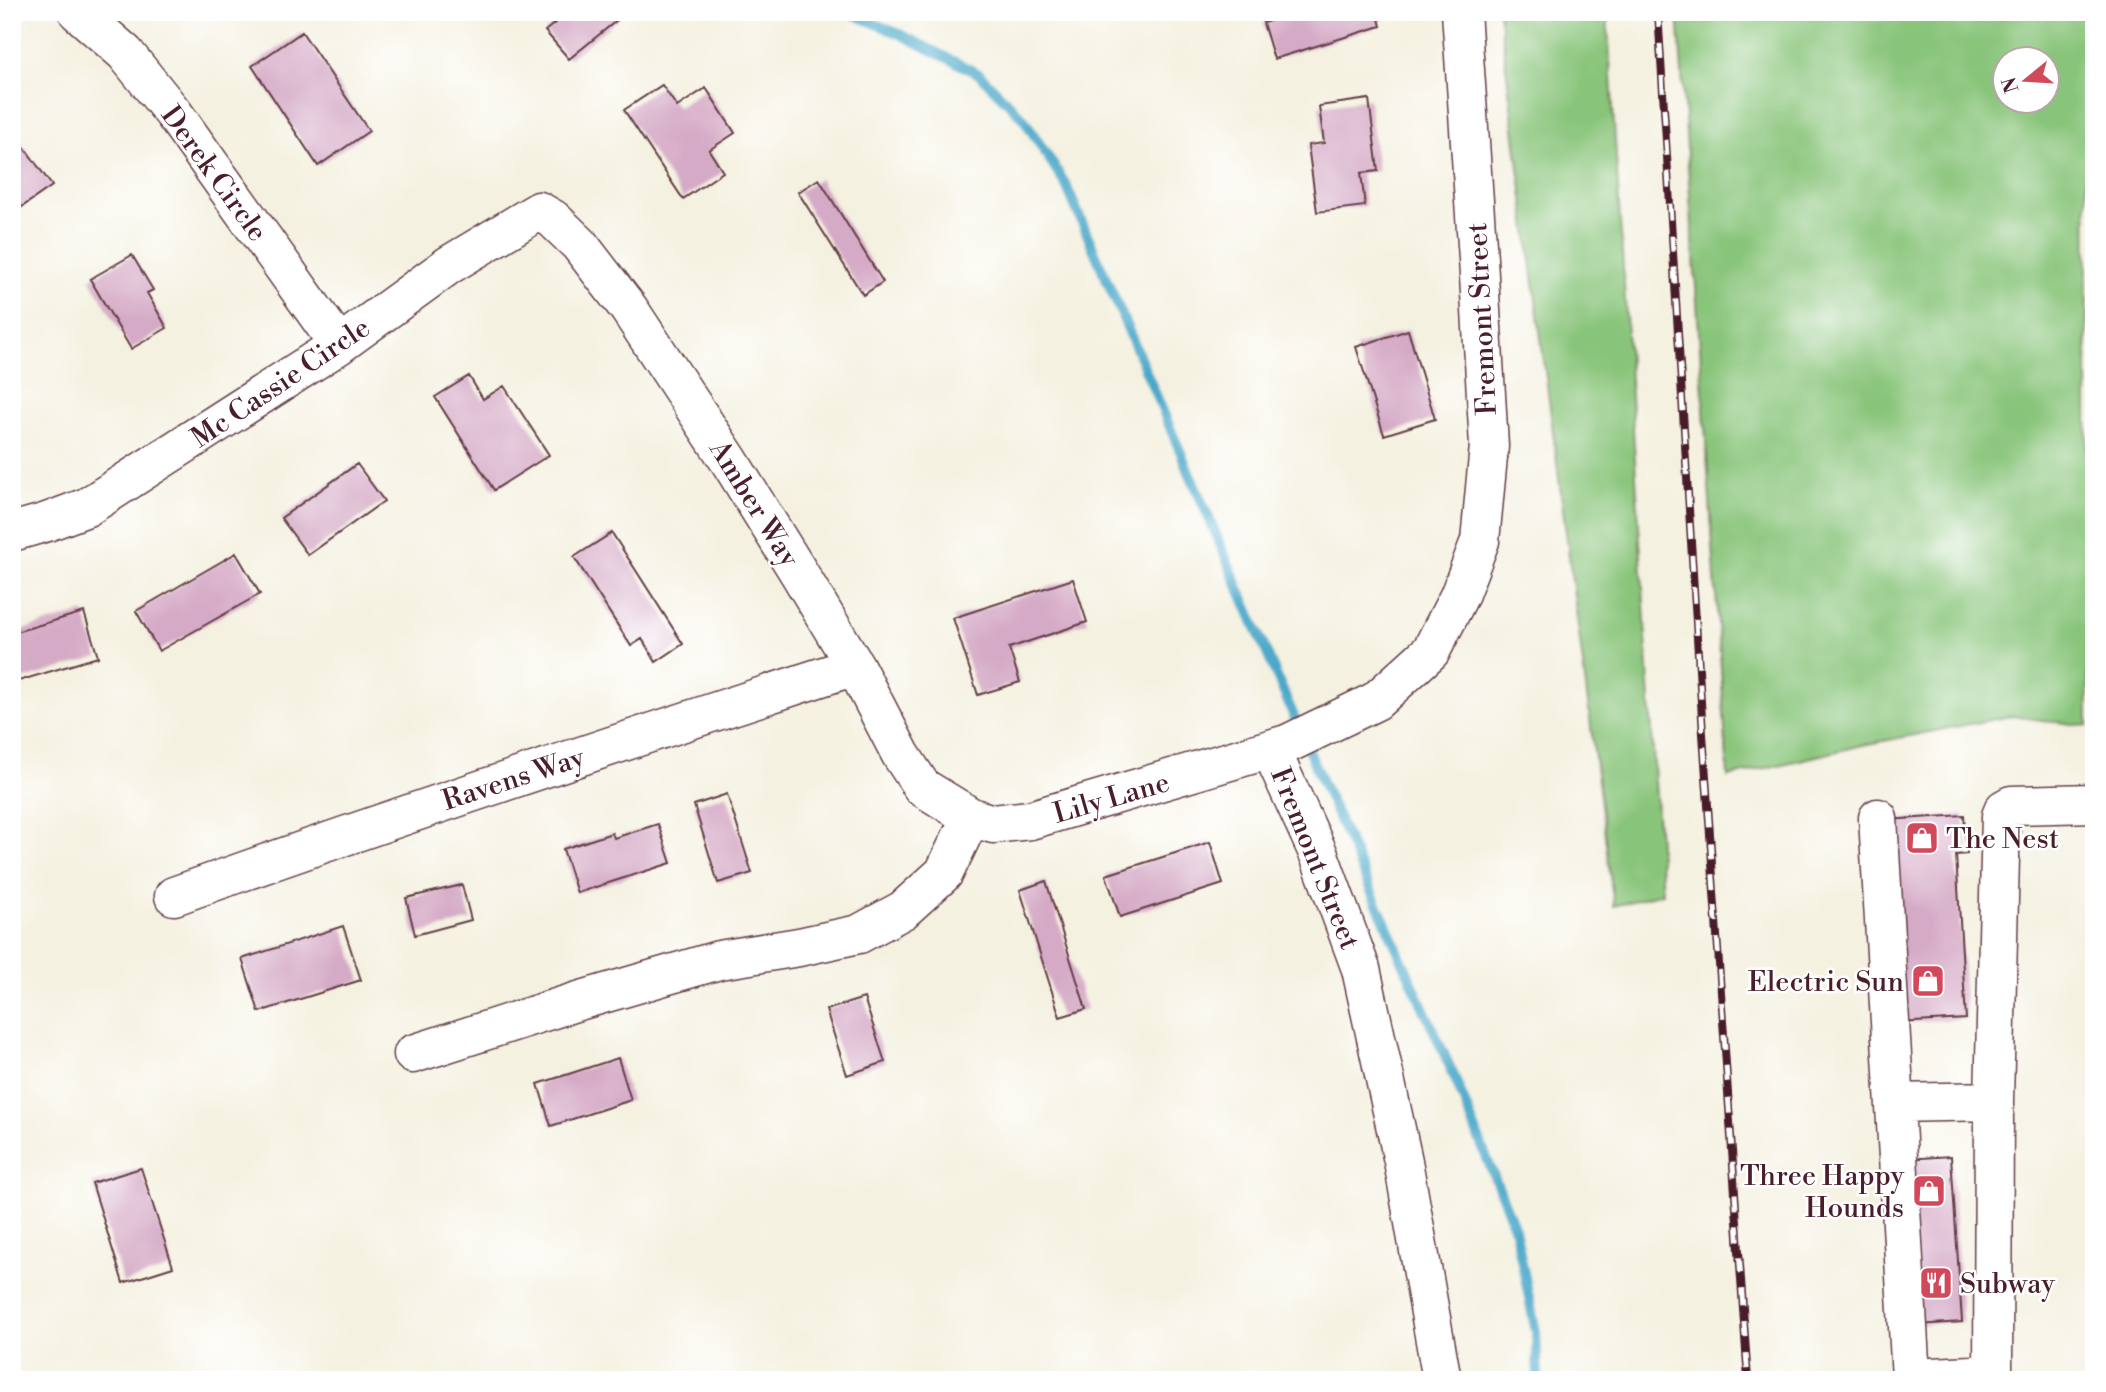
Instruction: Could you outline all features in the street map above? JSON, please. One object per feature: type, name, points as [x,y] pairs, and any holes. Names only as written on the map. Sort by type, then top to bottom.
[{"type":"street","name":"Derek Circle","points":[[78,12],[125,53],[174,114],[339,345]]},
{"type":"street","name":"Fremont Street","points":[[1442,1380],[1403,1161],[1361,969],[1279,747],[1376,701],[1431,651],[1459,596],[1480,541],[1489,446],[1461,12]]},
{"type":"street","name":"Mc Cassie Circle","points":[[12,532],[87,507],[339,345],[449,265],[539,211]]},
{"type":"street","name":"Amber Way","points":[[539,211],[553,219],[579,244],[629,309],[737,473],[855,666],[901,755],[922,787],[962,812]]},
{"type":"street","name":"Ravens Way","points":[[174,896],[386,820],[670,724],[855,666]]},
{"type":"street","name":"Lily Lane","points":[[962,812],[993,824],[1030,820],[1279,747]]},
{"type":"street","points":[[1878,818],[1911,1378],[1993,1377],[1994,1101],[2000,816],[2004,809],[2011,805],[2094,803]]},
{"type":"street","points":[[412,1054],[719,960],[859,934],[903,910],[944,873],[962,812]]},
{"type":"street","points":[[1895,1102],[1994,1101]]},
{"type":"green space","points":[[1499,12],[1607,12],[1662,893],[1614,906]]},
{"type":"green space","points":[[1678,12],[2086,12],[2088,726],[2011,716],[1863,745],[1728,777]]},
{"type":"building","points":[[559,12],[627,12],[569,59],[545,31],[562,17]]},
{"type":"building","points":[[1297,12],[1377,12],[1381,26],[1274,59],[1263,23]]},
{"type":"building","points":[[302,32],[369,131],[318,166],[252,66]]},
{"type":"building","points":[[662,85],[677,107],[706,88],[735,133],[709,150],[723,172],[683,199],[624,110]]},
{"type":"building","points":[[1369,99],[1378,171],[1361,173],[1365,206],[1317,212],[1308,145],[1324,143],[1319,106]]},
{"type":"building","points":[[12,130],[52,186],[16,211],[12,205]]},
{"type":"building","points":[[819,179],[883,282],[863,295],[798,192]]},
{"type":"building","points":[[132,255],[153,290],[147,293],[167,328],[131,349],[90,279]]},
{"type":"building","points":[[1408,330],[1435,419],[1384,435],[1356,347]]},
{"type":"building","points":[[469,376],[483,399],[504,386],[549,455],[494,490],[435,397]]},
{"type":"building","points":[[357,464],[384,501],[308,555],[281,518]]},
{"type":"building","points":[[612,533],[683,644],[656,662],[642,639],[631,646],[574,557]]},
{"type":"building","points":[[236,553],[260,594],[159,651],[136,611]]},
{"type":"building","points":[[1073,579],[1087,622],[1009,648],[1020,682],[978,695],[953,618]]},
{"type":"building","points":[[84,612],[98,657],[12,683],[12,633]]},
{"type":"building","points":[[727,794],[752,873],[718,883],[694,805]]},
{"type":"building","points":[[1964,815],[1967,854],[1956,855],[1966,1019],[1898,1023],[1886,820]]},
{"type":"building","points":[[658,824],[671,863],[577,893],[563,849],[612,833],[614,838]]},
{"type":"building","points":[[1210,842],[1223,884],[1120,917],[1106,875]]},
{"type":"building","points":[[1046,881],[1086,1009],[1060,1017],[1020,890]]},
{"type":"building","points":[[462,885],[471,920],[415,935],[406,898]]},
{"type":"building","points":[[343,926],[361,980],[259,1012],[242,959]]},
{"type":"building","points":[[864,998],[885,1062],[847,1075],[826,1010]]},
{"type":"building","points":[[618,1058],[631,1100],[551,1126],[538,1084]]},
{"type":"building","points":[[1951,1156],[1962,1322],[1918,1325],[1907,1159]]},
{"type":"building","points":[[141,1168],[173,1267],[123,1283],[92,1183]]},
{"type":"waterway","points":[[848,12],[902,35],[979,74],[1023,118],[1066,185],[1320,777],[1454,1076],[1515,1229],[1536,1332],[1538,1380]]},
{"type":"railway","points":[[1658,12],[1703,734],[1748,1380]]},
{"type":"place","name":"The Nest","points":[[1922,838]]},
{"type":"place","name":"Electric Sun","points":[[1928,981]]},
{"type":"place","name":"Three Happy Hounds","points":[[1929,1191]]},
{"type":"place","name":"Subway","points":[[1936,1283]]}]
